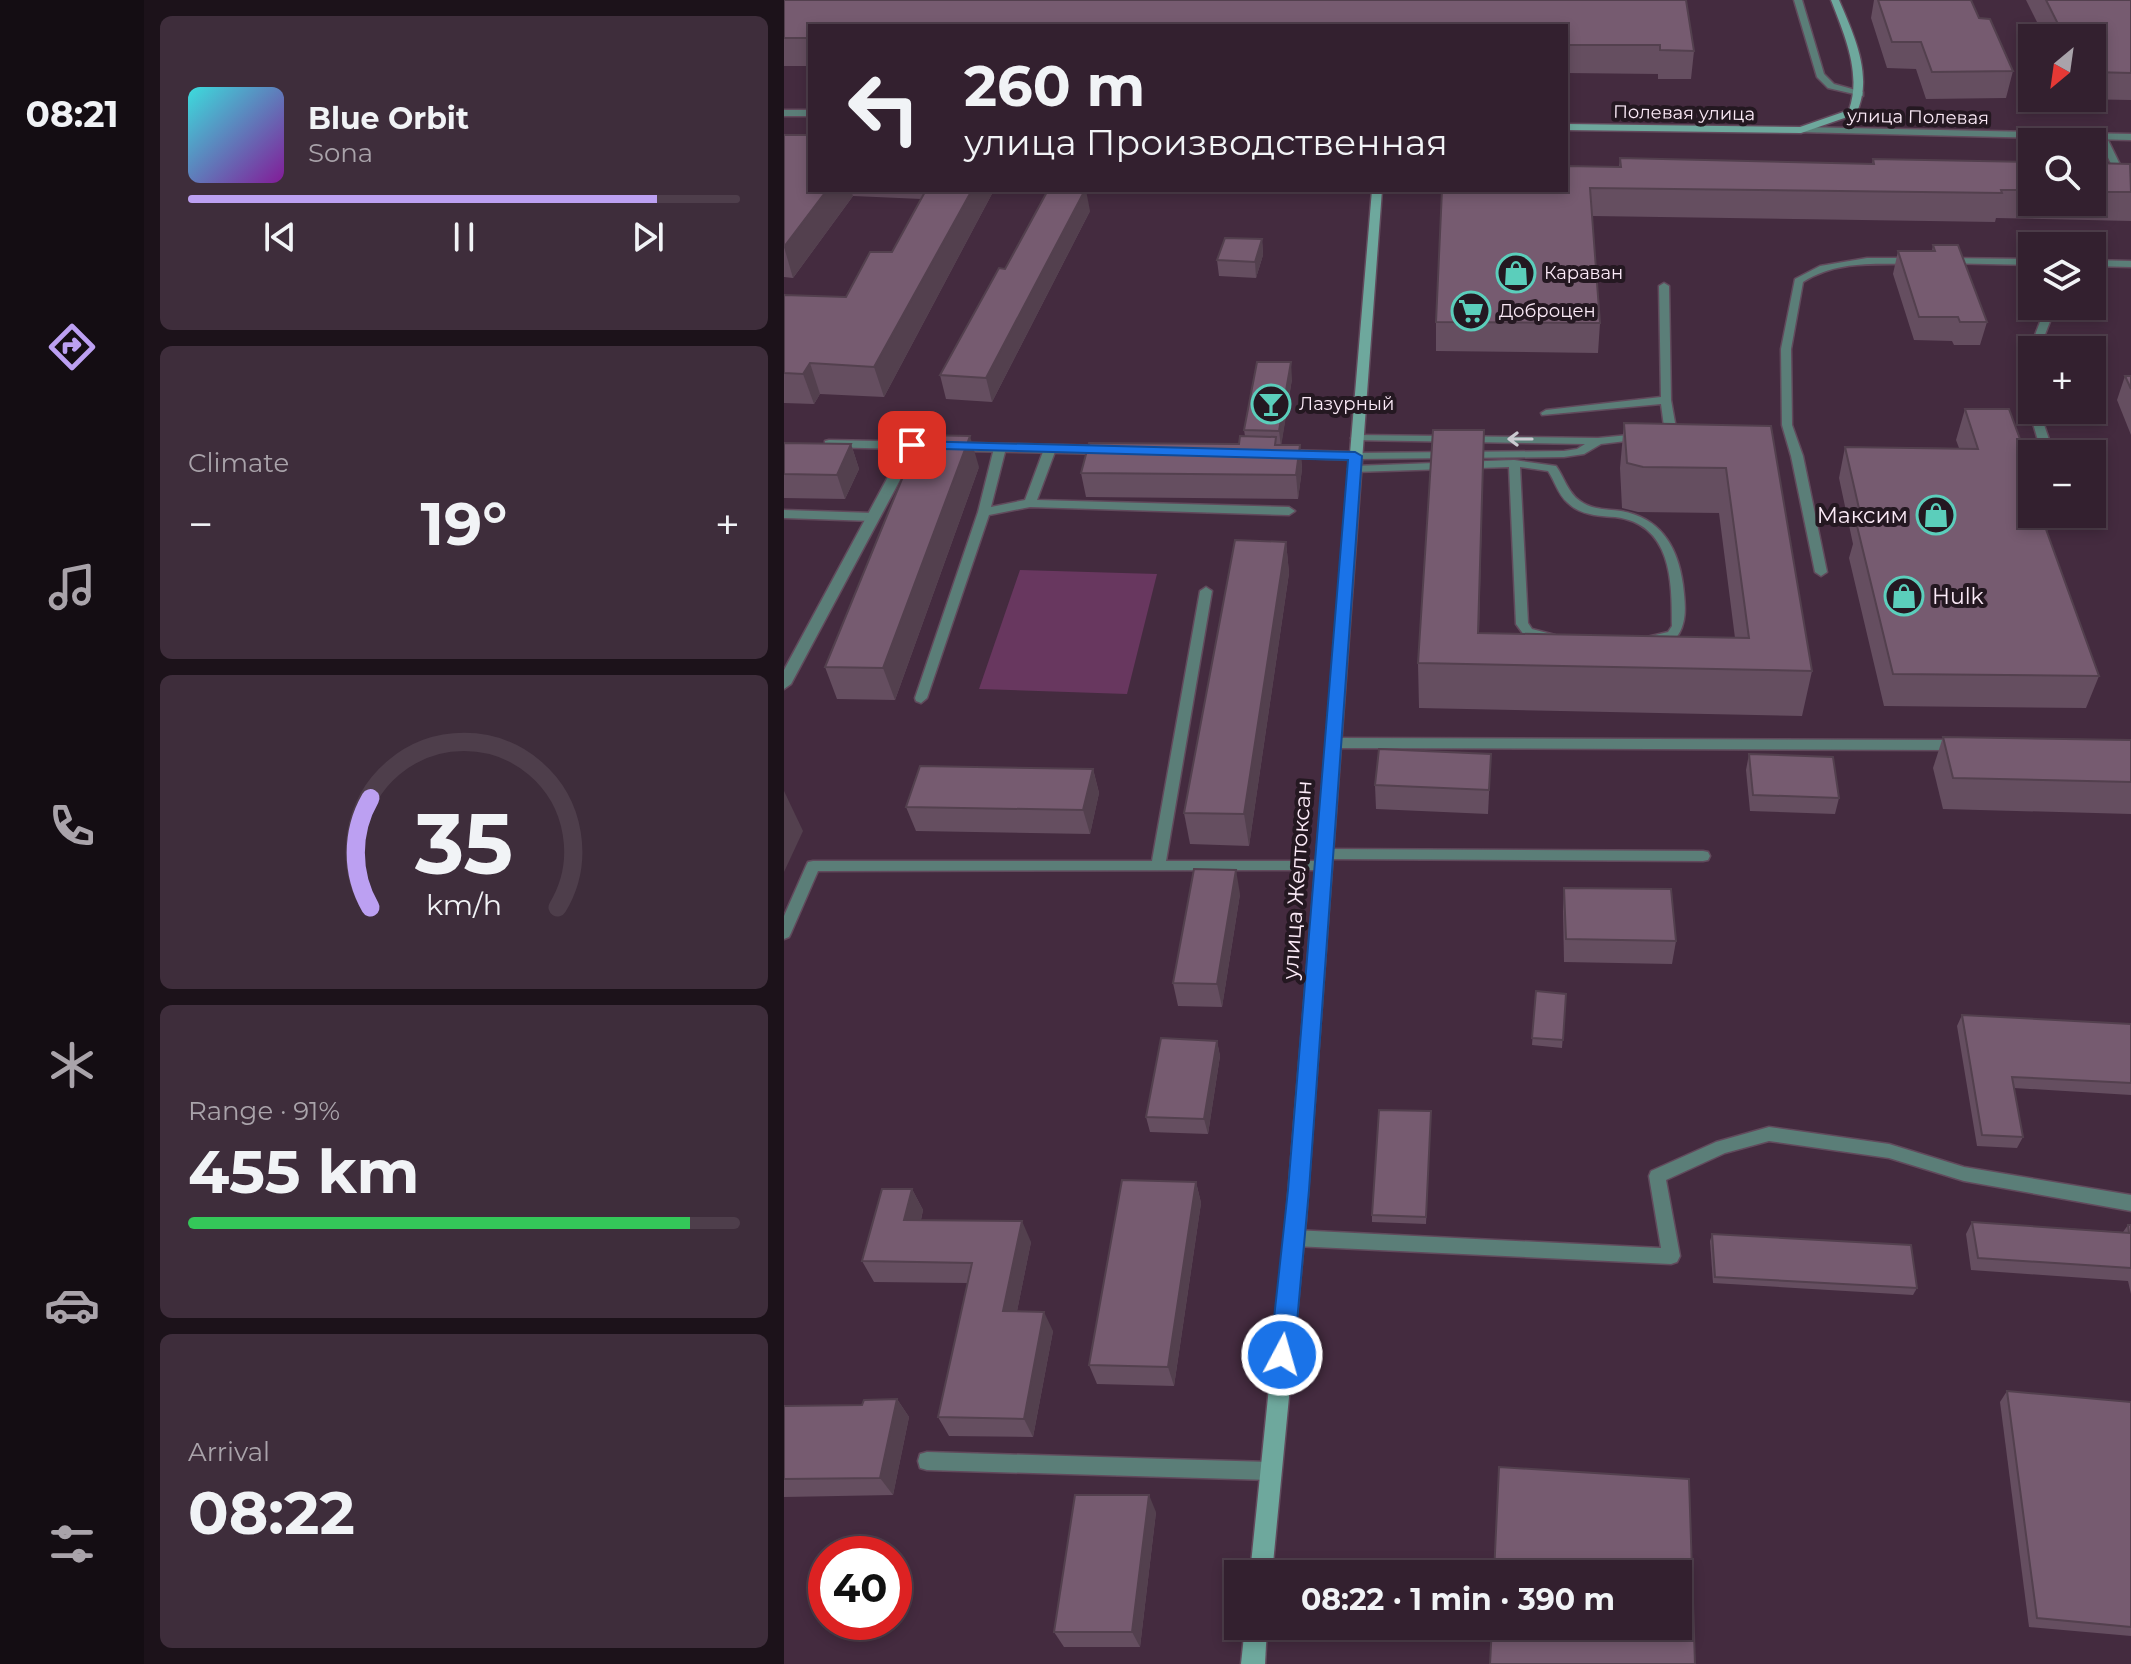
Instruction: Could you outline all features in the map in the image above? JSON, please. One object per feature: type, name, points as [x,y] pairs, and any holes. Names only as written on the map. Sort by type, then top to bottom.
[{"type":"street","points":[[1835,0],[1856,68],[1860,94]]},
{"type":"street","name":"Полевая улица","points":[[1568,127],[1801,130],[1853,112],[1860,94]]},
{"type":"street","points":[[784,113],[808,113]]},
{"type":"street","name":"улица Полевая","points":[[1801,130],[2018,134]]},
{"type":"street","name":"улица Полевая","points":[[2106,136],[2131,137]]},
{"type":"street","name":"улица Желтоксан","points":[[1262,1560],[1294,1238],[1377,192]]},
{"type":"street","points":[[816,444],[1127,451]]},
{"type":"street","points":[[784,684],[912,445]]},
{"type":"street","points":[[1264,454],[1355,463]]},
{"type":"street","points":[[1253,1664],[1255,1640]]},
{"type":"lane","points":[[1798,0],[1820,75],[1831,86],[1860,94]]},
{"type":"lane","points":[[2106,144],[2131,196]]},
{"type":"lane","points":[[1821,572],[1797,456],[1787,425],[1786,349],[1798,281],[1814,269],[1853,262],[1924,261]]},
{"type":"lane","points":[[1938,261],[2018,262]]},
{"type":"lane","points":[[2106,263],[2131,264]]},
{"type":"lane","points":[[1664,286],[1666,400],[1671,434]]},
{"type":"lane","points":[[1546,413],[1666,400]]},
{"type":"lane","points":[[1772,426],[1787,425]]},
{"type":"lane","points":[[1357,438],[1598,441],[1686,433]]},
{"type":"lane","points":[[1355,463],[1564,454],[1580,452],[1598,441]]},
{"type":"lane","points":[[921,698],[984,512],[1000,448]]},
{"type":"lane","points":[[1030,503],[1050,449]]},
{"type":"lane","points":[[1355,463],[1514,463],[1552,468],[1568,498],[1578,506],[1600,514],[1626,515],[1655,528],[1671,548],[1678,627],[1672,635],[1657,640],[1631,640]]},
{"type":"lane","points":[[1514,463],[1522,624],[1528,632],[1540,637],[1566,639]]},
{"type":"lane","points":[[984,512],[1030,503],[1289,511]]},
{"type":"lane","points":[[784,514],[873,517]]},
{"type":"lane","points":[[1158,866],[1206,591]]},
{"type":"lane","points":[[1334,743],[1967,745]]},
{"type":"lane","points":[[784,933],[813,866],[1158,866],[1325,860],[1703,856]]},
{"type":"lane","points":[[1294,1238],[1671,1256],[1657,1176],[1722,1147],[1769,1134],[1889,1151],[1964,1174],[2131,1203]]},
{"type":"lane","points":[[927,1461],[1270,1471]]},
{"type":"shaded area","points":[[1020,570],[1157,574],[1127,694],[979,689]]},
{"type":"building","points":[[784,0],[1686,0],[1694,51],[1660,50],[1660,45],[1568,45],[1568,24],[808,24],[808,38],[784,38]]},
{"type":"building","points":[[1878,0],[1971,0],[1979,18],[1990,19],[2013,71],[1932,72],[1921,42],[1892,42]]},
{"type":"building","points":[[2046,0],[2131,0],[2131,73],[2106,72],[2106,24],[2058,24]]},
{"type":"building","points":[[784,135],[808,135],[808,192],[825,192],[784,247]]},
{"type":"building","points":[[1620,158],[1874,164],[1873,159],[2018,162],[2018,190],[2001,190],[2002,193],[1590,188],[1600,323],[1436,322],[1442,192],[1568,192],[1568,166],[1621,167]]},
{"type":"building","points":[[2106,163],[2130,164],[2131,192],[2106,192]]},
{"type":"building","points":[[925,192],[971,192],[874,367],[810,363],[803,374],[784,373],[784,295],[846,297],[870,252],[892,252]]},
{"type":"building","points":[[1047,192],[1084,192],[986,378],[940,375],[999,268],[1005,269]]},
{"type":"building","points":[[1225,238],[1262,239],[1255,262],[1217,260]]},
{"type":"building","points":[[1933,245],[1958,245],[1987,322],[1960,322],[1958,317],[1919,317],[1898,251],[1935,251]]},
{"type":"building","name":"Лазурный","points":[[1257,362],[1291,362],[1279,431],[1244,430]]},
{"type":"building","points":[[1965,409],[2009,409],[2020,440],[2018,528],[2046,528],[2099,676],[1893,674],[1857,526],[1863,526],[1845,447],[1978,449]]},
{"type":"building","points":[[1624,423],[1771,426],[1812,671],[1418,663],[1433,430],[1484,430],[1478,633],[1749,638],[1726,468],[1643,467],[1627,463]]},
{"type":"building","points":[[920,435],[970,436],[883,668],[825,667]]},
{"type":"building","points":[[1240,436],[1276,437],[1275,445],[1300,445],[1296,475],[1081,473],[1089,443],[1239,444]]},
{"type":"building","points":[[784,443],[851,444],[837,475],[784,474]]},
{"type":"building","points":[[1235,540],[1286,542],[1244,814],[1184,813]]},
{"type":"building","points":[[1943,737],[2131,740],[2131,782],[1953,778]]},
{"type":"building","points":[[1379,749],[1491,754],[1489,790],[1375,785]]},
{"type":"building","points":[[1749,754],[1833,757],[1839,798],[1753,795]]},
{"type":"building","points":[[920,766],[1093,769],[1083,810],[906,807]]},
{"type":"building","points":[[1194,869],[1236,870],[1217,984],[1173,983]]},
{"type":"building","points":[[1564,888],[1671,889],[1676,941],[1566,939]]},
{"type":"building","points":[[1536,991],[1566,994],[1563,1040],[1532,1038]]},
{"type":"building","points":[[1962,1015],[2131,1024],[2131,1083],[2012,1077],[2023,1137],[1982,1135]]},
{"type":"building","points":[[1161,1038],[1217,1041],[1204,1119],[1146,1117]]},
{"type":"building","points":[[1379,1110],[1431,1111],[1426,1217],[1372,1215]]},
{"type":"building","points":[[1122,1180],[1196,1182],[1168,1367],[1089,1365]]},
{"type":"building","points":[[882,1189],[912,1189],[904,1220],[1022,1221],[1003,1311],[1044,1312],[1024,1419],[938,1417],[972,1263],[862,1261]]},
{"type":"building","points":[[1972,1222],[2129,1233],[2128,1225],[2131,1225],[2131,1268],[1978,1258]]},
{"type":"building","points":[[1712,1234],[1911,1245],[1917,1288],[1715,1277]]},
{"type":"building","points":[[2007,1391],[2131,1402],[2131,1627],[2037,1618]]},
{"type":"building","points":[[897,1399],[880,1478],[784,1479],[784,1406],[862,1405],[864,1400]]},
{"type":"building","points":[[1499,1467],[1689,1479],[1692,1560],[1495,1560]]},
{"type":"building","points":[[1075,1495],[1149,1495],[1132,1632],[1054,1632]]},
{"type":"building","points":[[1692,1572],[1695,1664],[1490,1664],[1491,1640],[1692,1640]]},
{"type":"place","name":"Караван","points":[[1516,273]]},
{"type":"place","name":"Доброцен","points":[[1471,311]]},
{"type":"place","name":"Лазурный","points":[[1271,404]]},
{"type":"place","name":"Максим","points":[[1936,515]]},
{"type":"place","name":"Hulk","points":[[1904,596]]},
{"type":"route","points":[[912,445],[1355,456],[1298,1190],[1282,1355]]}]
